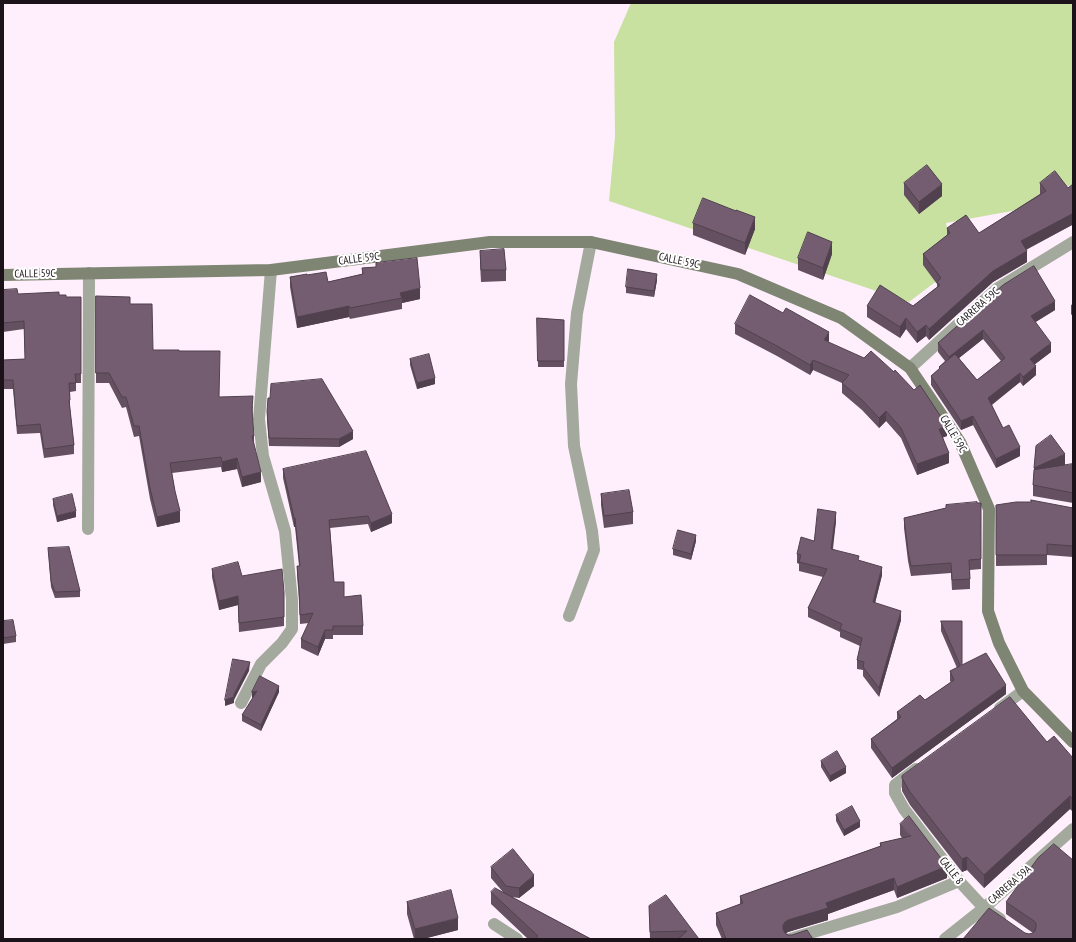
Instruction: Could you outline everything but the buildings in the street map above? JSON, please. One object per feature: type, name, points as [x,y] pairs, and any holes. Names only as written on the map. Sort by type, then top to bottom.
[{"type":"street","name":"CALLE 59C","points":[[3,275],[271,270],[490,242],[591,242],[738,274],[841,318],[910,368],[960,442],[989,509],[988,611],[999,643],[1023,691],[1073,742]]},
{"type":"street","points":[[569,616],[594,550],[592,531],[574,446],[571,384],[577,314],[591,242]]},
{"type":"street","name":"CARRERA 59C","points":[[910,368],[998,288],[1073,242]]},
{"type":"street","points":[[241,703],[261,664],[282,643],[292,629],[292,600],[285,531],[263,456],[258,419],[271,270]]},
{"type":"street","points":[[88,529],[89,273]]},
{"type":"street","points":[[989,509],[1003,507]]},
{"type":"street","points":[[991,714],[1023,691]]},
{"type":"street","name":"CALLE 8","points":[[927,761],[894,785],[895,793],[904,809],[959,881],[984,908],[1010,926]]},
{"type":"street","name":"CARRERA 59A","points":[[945,939],[984,908],[1073,829]]},
{"type":"street","points":[[790,939],[897,907],[959,881]]},
{"type":"street","points":[[494,924],[517,939]]},
{"type":"green space","points":[[631,3],[1073,3],[1073,184],[1012,211],[946,223],[955,267],[909,302],[609,201],[615,137],[614,42]]}]
